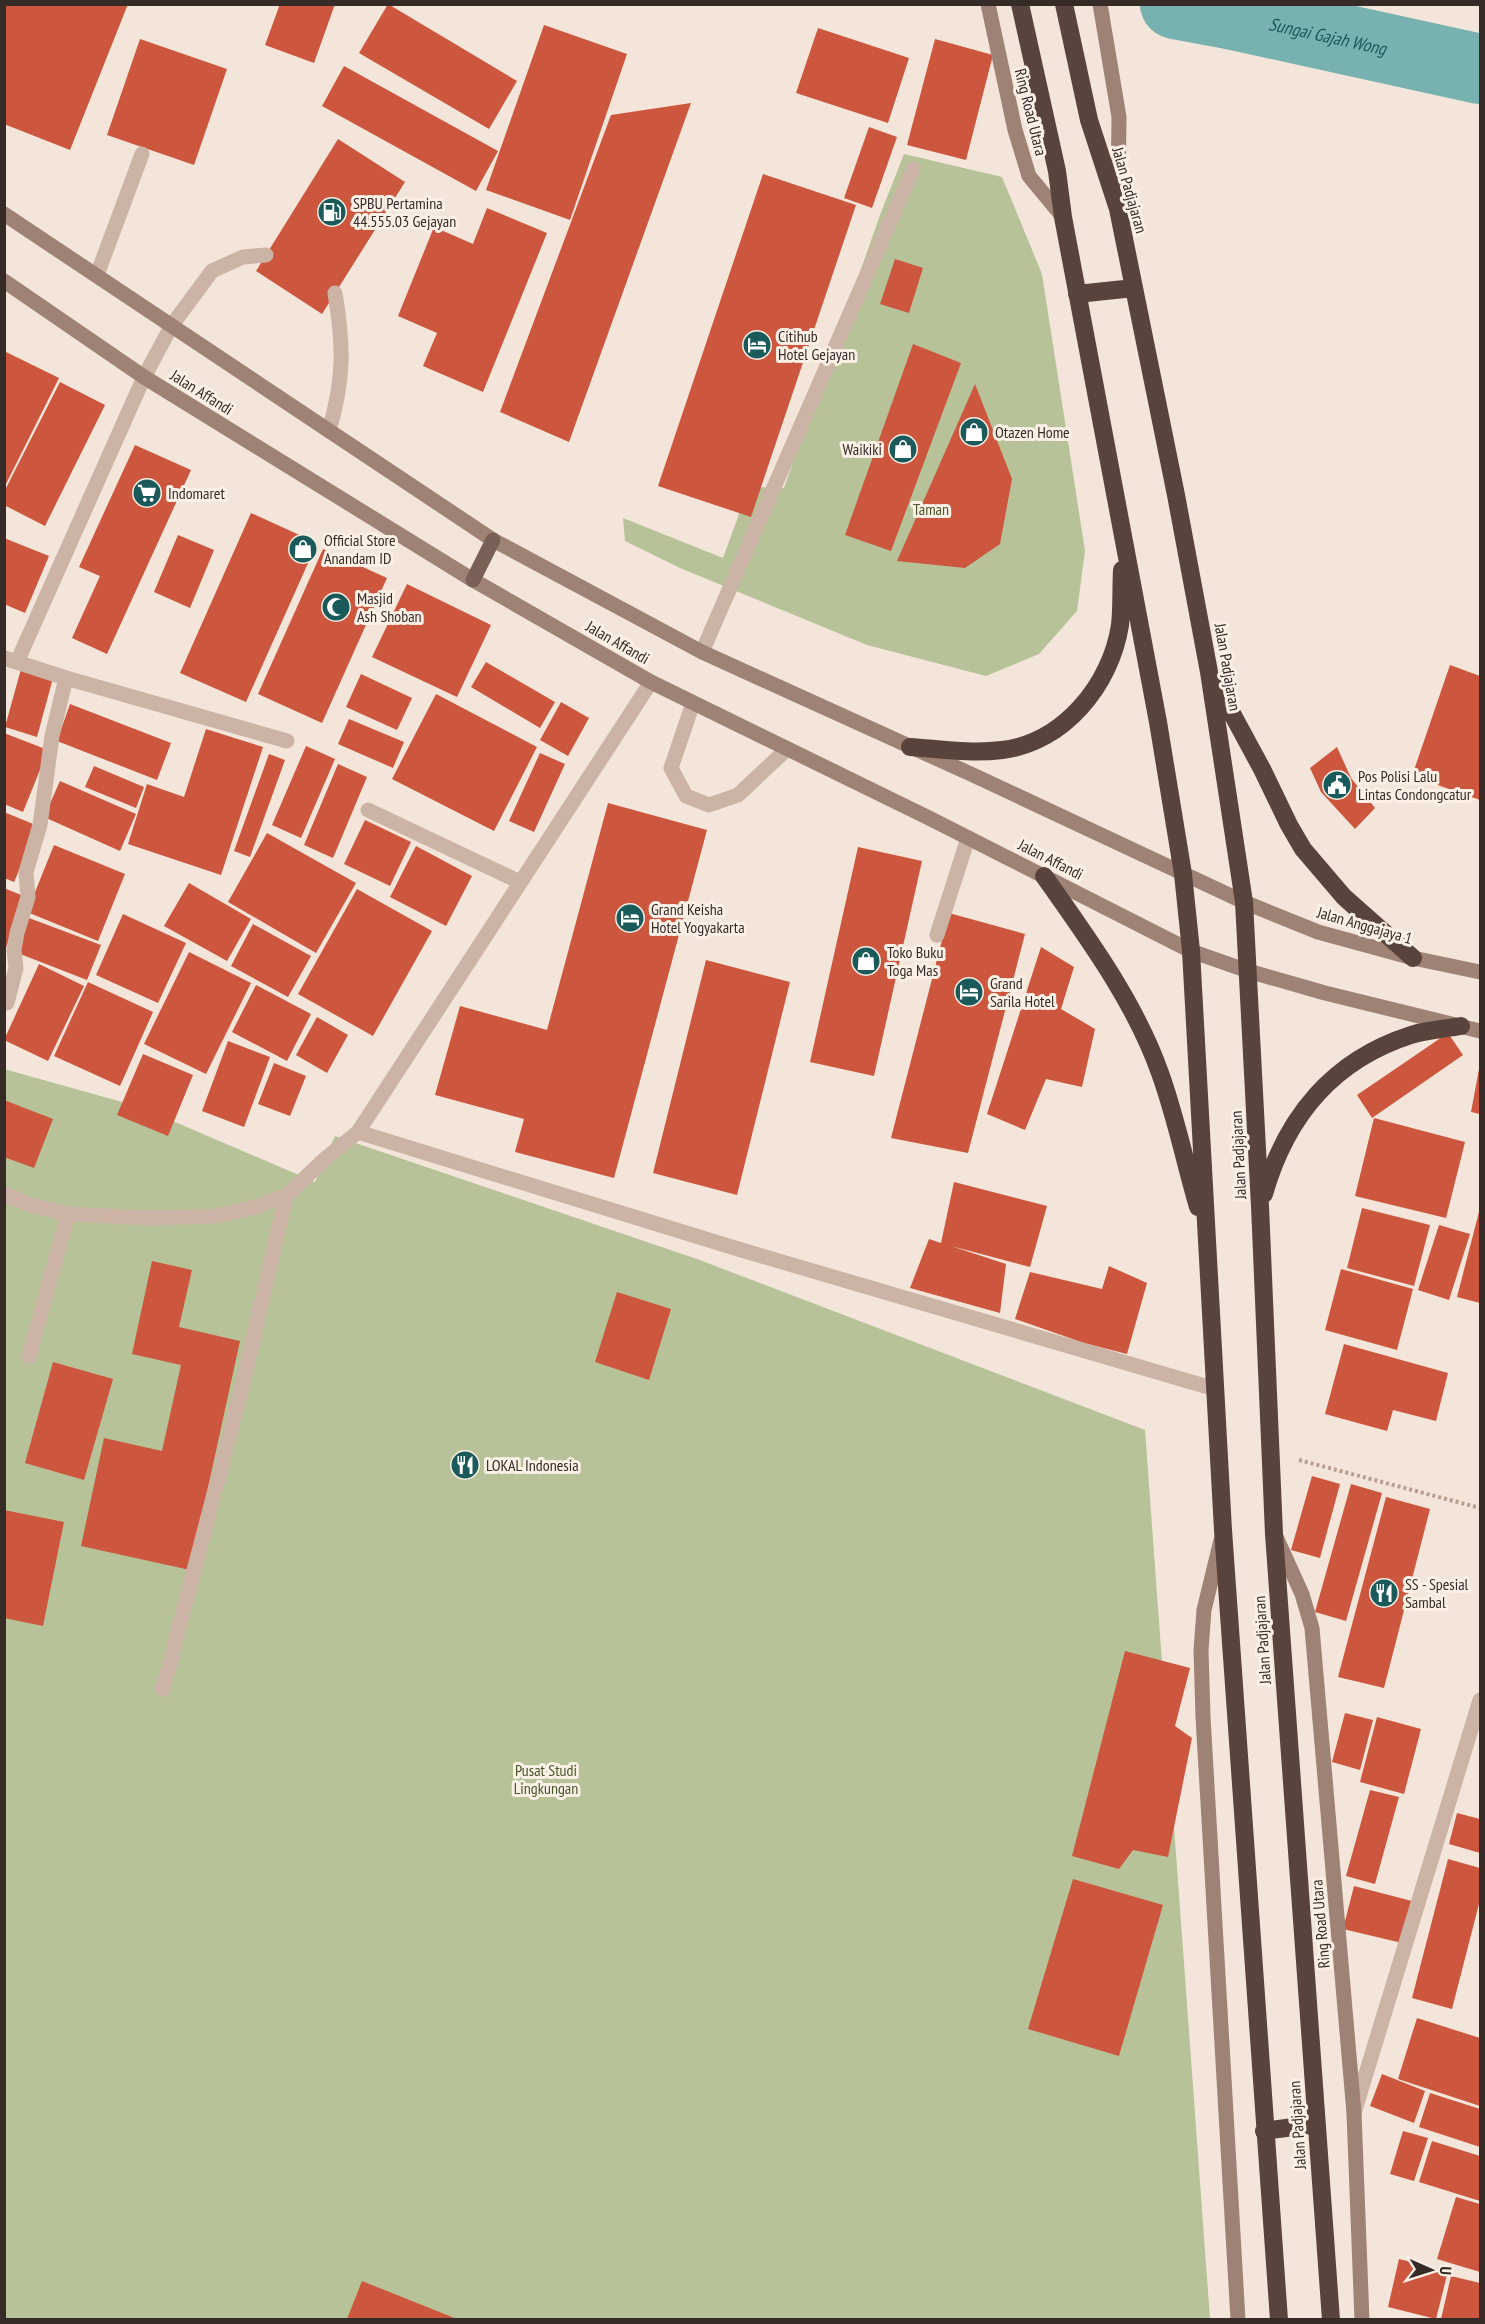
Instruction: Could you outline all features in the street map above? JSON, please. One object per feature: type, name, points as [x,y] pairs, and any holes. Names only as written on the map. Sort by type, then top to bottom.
[{"type":"highway","name":"Jalan Padjajaran","points":[[1020,4],[1045,115],[1158,722],[1183,874],[1191,951],[1223,1530],[1279,2319]]},
{"type":"highway","name":"Jalan Padjajaran","points":[[1064,4],[1089,120],[1118,208],[1176,495],[1209,672],[1244,902],[1274,1534],[1331,2319]]},
{"type":"highway","points":[[1077,294],[1134,288]]},
{"type":"highway","points":[[910,747],[978,752],[1004,750],[1032,743],[1053,733],[1077,712],[1095,688],[1111,657],[1120,626],[1124,540]]},
{"type":"highway","points":[[1209,672],[1303,849],[1344,897],[1413,958]]},
{"type":"highway","points":[[1044,876],[1106,966],[1132,1012],[1160,1073],[1207,1240]]},
{"type":"highway","points":[[1260,1206],[1271,1170],[1290,1132],[1308,1104],[1329,1080],[1354,1061],[1385,1045],[1413,1035],[1461,1026]]},
{"type":"highway","points":[[1264,2131],[1316,2124]]},
{"type":"main road","name":"Ring Road Utara","points":[[988,4],[1016,130],[1029,177],[1063,217]]},
{"type":"main road","points":[[1100,4],[1119,117],[1118,208]]},
{"type":"main road","name":"Jalan Affandi","points":[[4,214],[493,540],[702,652],[1244,902]]},
{"type":"main road","name":"Jalan Affandi","points":[[4,281],[144,377],[473,580],[651,682],[1191,951],[1248,971]]},
{"type":"main road","points":[[473,580],[493,540]]},
{"type":"main road","name":"Jalan Anggajaya 1","points":[[1244,902],[1318,932],[1413,958],[1480,972]]},
{"type":"main road","points":[[1248,971],[1344,998],[1480,1031]]},
{"type":"main road","points":[[1223,1530],[1204,1610],[1201,1650],[1238,2319]]},
{"type":"main road","name":"Ring Road Utara","points":[[1274,1534],[1302,1594],[1312,1628],[1354,2113],[1362,2319]]},
{"type":"street","points":[[97,275],[142,154]]},
{"type":"street","points":[[702,652],[913,169]]},
{"type":"street","points":[[266,255],[243,256],[212,271],[172,325],[144,377],[11,660],[287,741]]},
{"type":"street","points":[[329,431],[339,399],[342,366],[342,335],[335,293]]},
{"type":"street","points":[[7,1003],[16,968],[14,950],[17,933],[28,897],[26,872],[40,825],[52,736],[66,678]]},
{"type":"street","points":[[4,1194],[31,1205],[68,1214],[148,1218],[216,1216],[252,1208],[286,1196],[326,1158],[358,1132],[651,682]]},
{"type":"street","points":[[693,703],[671,768],[686,796],[709,805],[738,795],[787,749]]},
{"type":"street","points":[[368,810],[520,882]]},
{"type":"street","points":[[937,935],[968,838]]},
{"type":"street","points":[[358,1132],[738,1250],[1215,1389]]},
{"type":"street","points":[[163,1689],[243,1383],[286,1196]]},
{"type":"street","points":[[30,1356],[68,1214]]},
{"type":"street","points":[[1354,2113],[1480,1701]]},
{"type":"path","points":[[1270,1453],[1480,1509]]},
{"type":"green space","name":"Taman","points":[[904,154],[1002,177],[1042,274],[1085,551],[1077,611],[1039,654],[986,676],[867,645],[680,568],[625,541],[623,518],[723,558],[749,487],[784,488],[880,215]]},
{"type":"green space","name":"Pusat Studi Lingkungan","points":[[4,1069],[140,1107],[315,1182],[335,1136],[697,1259],[1145,1430],[1210,2319],[5,2319]]},
{"type":"building","points":[[4,4],[128,4],[70,150],[4,124]]},
{"type":"building","points":[[280,4],[335,4],[314,63],[265,45]]},
{"type":"building","points":[[388,4],[517,81],[489,129],[359,53]]},
{"type":"building","points":[[544,25],[627,54],[570,220],[486,190]]},
{"type":"building","points":[[818,28],[909,58],[888,123],[796,93]]},
{"type":"building","points":[[140,39],[227,69],[194,165],[107,135]]},
{"type":"building","points":[[935,39],[993,55],[966,160],[907,145]]},
{"type":"building","points":[[344,66],[498,151],[476,191],[322,106]]},
{"type":"building","points":[[691,103],[569,442],[500,412],[611,115]]},
{"type":"building","points":[[869,127],[897,137],[872,208],[844,198]]},
{"type":"building","points":[[338,139],[405,182],[322,314],[256,271]]},
{"type":"building","name":"Citihub Hotel Gejayan","points":[[763,174],[856,205],[751,517],[658,486]]},
{"type":"building","points":[[487,208],[547,233],[483,392],[423,366],[437,333],[398,316],[434,227],[473,244]]},
{"type":"building","points":[[895,259],[923,268],[909,313],[880,304]]},
{"type":"building","name":"Waikiki","points":[[913,344],[961,363],[891,551],[845,535]]},
{"type":"building","points":[[4,351],[59,378],[4,488]]},
{"type":"building","points":[[60,382],[105,405],[45,526],[4,505],[4,492]]},
{"type":"building","name":"Otazen Home","points":[[975,384],[1012,479],[1000,544],[965,568],[897,561]]},
{"type":"building","points":[[135,445],[191,470],[107,654],[72,638],[100,576],[79,567]]},
{"type":"building","points":[[251,513],[317,543],[246,702],[180,673]]},
{"type":"building","points":[[178,535],[214,550],[190,608],[154,592]]},
{"type":"building","points":[[4,538],[49,556],[25,613],[4,604]]},
{"type":"building","name":"Masjid Ash Shoban","points":[[323,549],[387,578],[322,723],[258,694]]},
{"type":"building","points":[[407,584],[491,625],[457,697],[372,657]]},
{"type":"building","points":[[486,662],[555,702],[540,728],[471,687]]},
{"type":"building","points":[[1450,665],[1480,676],[1480,800],[1412,776]]},
{"type":"building","points":[[21,669],[53,678],[37,737],[5,727]]},
{"type":"building","points":[[361,674],[412,698],[397,730],[346,707]]},
{"type":"building","points":[[436,694],[537,747],[494,831],[392,779]]},
{"type":"building","points":[[561,702],[589,718],[568,756],[540,740]]},
{"type":"building","points":[[70,704],[171,743],[157,780],[57,741]]},
{"type":"building","points":[[349,719],[404,742],[393,768],[338,744]]},
{"type":"building","points":[[206,729],[263,747],[221,875],[128,844],[147,784],[184,797]]},
{"type":"building","points":[[4,733],[48,750],[23,812],[4,804]]},
{"type":"building","points":[[306,746],[335,759],[301,838],[272,825]]},
{"type":"building","name":"Pos Polisi Lalu Lintas Condongcatur","points":[[1337,747],[1351,778],[1375,808],[1355,829],[1321,792],[1310,768]]},
{"type":"building","points":[[540,753],[565,764],[534,832],[509,821]]},
{"type":"building","points":[[269,754],[285,760],[250,857],[234,851]]},
{"type":"building","points":[[338,764],[367,777],[333,858],[304,845]]},
{"type":"building","points":[[94,766],[144,787],[136,808],[85,787]]},
{"type":"building","points":[[60,781],[136,814],[120,851],[44,817]]},
{"type":"building","name":"Grand Keisha Hotel Yogyakarta","points":[[608,803],[707,830],[614,1178],[515,1152],[524,1119],[435,1095],[460,1006],[547,1030]]},
{"type":"building","points":[[4,812],[38,826],[14,882],[4,878]]},
{"type":"building","points":[[365,820],[411,842],[390,886],[344,864]]},
{"type":"building","points":[[267,833],[356,883],[316,953],[228,902]]},
{"type":"building","points":[[54,845],[125,874],[98,941],[27,912]]},
{"type":"building","points":[[416,846],[472,876],[446,926],[390,897]]},
{"type":"building","name":"Toko Buku Toga Mas","points":[[858,847],[922,861],[874,1076],[810,1062]]},
{"type":"building","points":[[189,883],[251,919],[227,961],[164,926]]},
{"type":"building","points":[[4,888],[26,897],[5,950],[4,950]]},
{"type":"building","points":[[357,889],[432,931],[373,1036],[298,994]]},
{"type":"building","name":"Grand Sarila Hotel","points":[[949,913],[1025,934],[968,1153],[891,1138]]},
{"type":"building","points":[[123,914],[186,943],[158,1003],[96,975]]},
{"type":"building","points":[[29,918],[101,945],[87,980],[15,952]]},
{"type":"building","points":[[253,924],[311,956],[288,997],[231,966]]},
{"type":"building","points":[[1041,947],[1074,967],[1061,1009],[1095,1029],[1082,1087],[1046,1079],[1025,1130],[987,1114]]},
{"type":"building","points":[[189,952],[251,983],[206,1074],[144,1044]]},
{"type":"building","points":[[706,960],[790,982],[737,1195],[653,1173]]},
{"type":"building","points":[[39,964],[84,986],[48,1061],[4,1040]]},
{"type":"building","points":[[88,982],[153,1012],[120,1086],[54,1056]]},
{"type":"building","points":[[256,985],[311,1014],[287,1061],[232,1032]]},
{"type":"building","points":[[317,1017],[348,1035],[327,1073],[296,1055]]},
{"type":"building","points":[[1448,1033],[1463,1055],[1372,1118],[1357,1095]]},
{"type":"building","points":[[228,1041],[270,1057],[244,1127],[202,1111]]},
{"type":"building","points":[[143,1054],[193,1075],[168,1136],[117,1115]]},
{"type":"building","points":[[274,1063],[306,1076],[290,1116],[258,1104]]},
{"type":"building","points":[[1480,1069],[1480,1114],[1471,1112]]},
{"type":"building","points":[[4,1100],[53,1119],[34,1168],[4,1157]]},
{"type":"building","points":[[1374,1118],[1465,1142],[1446,1218],[1355,1196]]},
{"type":"building","points":[[954,1182],[1047,1206],[1030,1267],[951,1246],[1006,1264],[1000,1313],[910,1288],[929,1239],[941,1243]]},
{"type":"building","points":[[1362,1208],[1430,1225],[1414,1286],[1347,1268]]},
{"type":"building","points":[[1480,1208],[1480,1303],[1457,1297]]},
{"type":"building","points":[[1439,1225],[1470,1234],[1449,1300],[1418,1290]]},
{"type":"building","points":[[152,1261],[192,1270],[179,1327],[240,1341],[190,1570],[81,1546],[104,1438],[162,1451],[181,1365],[132,1354]]},
{"type":"building","points":[[1109,1266],[1147,1283],[1127,1354],[1084,1343],[1015,1319],[1030,1272],[1102,1289]]},
{"type":"building","points":[[1341,1269],[1413,1289],[1397,1350],[1325,1330]]},
{"type":"building","points":[[617,1292],[671,1309],[649,1380],[595,1362]]},
{"type":"building","points":[[1344,1344],[1448,1373],[1436,1421],[1393,1410],[1387,1431],[1325,1414]]},
{"type":"building","points":[[53,1362],[113,1379],[84,1480],[25,1463]]},
{"type":"building","points":[[1312,1476],[1340,1484],[1320,1558],[1291,1550]]},
{"type":"building","points":[[1351,1484],[1382,1493],[1346,1621],[1315,1612]]},
{"type":"building","name":"SS - Spesial Sambal","points":[[1386,1497],[1430,1509],[1384,1688],[1338,1677]]},
{"type":"building","points":[[4,1510],[64,1522],[43,1626],[4,1618]]},
{"type":"building","points":[[1125,1651],[1190,1668],[1175,1726],[1192,1738],[1168,1857],[1133,1850],[1119,1869],[1072,1856]]},
{"type":"building","points":[[1345,1713],[1373,1720],[1360,1770],[1332,1762]]},
{"type":"building","points":[[1377,1717],[1421,1729],[1404,1794],[1360,1782]]},
{"type":"building","points":[[1370,1790],[1399,1797],[1375,1884],[1346,1876]]},
{"type":"building","points":[[1457,1813],[1480,1819],[1480,1853],[1449,1844]]},
{"type":"building","points":[[1448,1859],[1480,1868],[1480,1900],[1452,2009],[1412,1998]]},
{"type":"building","points":[[1073,1879],[1163,1905],[1119,2056],[1028,2029]]},
{"type":"building","points":[[1354,1886],[1412,1901],[1402,1943],[1343,1929]]},
{"type":"building","points":[[1417,2018],[1480,2038],[1480,2106],[1398,2079]]},
{"type":"building","points":[[1382,2074],[1425,2091],[1414,2123],[1370,2106]]},
{"type":"building","points":[[1430,2093],[1480,2109],[1480,2147],[1419,2127]]},
{"type":"building","points":[[1403,2131],[1428,2138],[1414,2181],[1390,2174]]},
{"type":"building","points":[[1432,2141],[1480,2156],[1480,2201],[1419,2182]]},
{"type":"building","points":[[1456,2197],[1480,2204],[1480,2272],[1437,2259]]},
{"type":"building","points":[[1399,2259],[1448,2271],[1436,2319],[1388,2307]]},
{"type":"building","points":[[1451,2276],[1480,2283],[1480,2319],[1441,2319]]},
{"type":"building","points":[[362,2281],[457,2319],[347,2319]]},
{"type":"waterway","name":"Sungai Gajah Wong","points":[[1175,4],[1480,69]]},
{"type":"place","name":"SPBU Pertamina 44.555.03 Gejayan","points":[[332,212]]},
{"type":"place","name":"Citihub Hotel Gejayan","points":[[757,345]]},
{"type":"place","name":"Otazen Home","points":[[974,432]]},
{"type":"place","name":"Waikiki","points":[[903,449]]},
{"type":"place","name":"Indomaret","points":[[147,493]]},
{"type":"place","name":"Official Store Anandam ID","points":[[303,549]]},
{"type":"place","name":"Masjid Ash Shoban","points":[[336,607]]},
{"type":"place","name":"Pos Polisi Lalu Lintas Condongcatur","points":[[1337,785]]},
{"type":"place","name":"Grand Keisha Hotel Yogyakarta","points":[[630,918]]},
{"type":"place","name":"Toko Buku Toga Mas","points":[[866,961]]},
{"type":"place","name":"Grand Sarila Hotel","points":[[969,992]]},
{"type":"place","name":"LOKAL Indonesia","points":[[465,1465]]},
{"type":"place","name":"SS - Spesial Sambal","points":[[1384,1593]]}]
